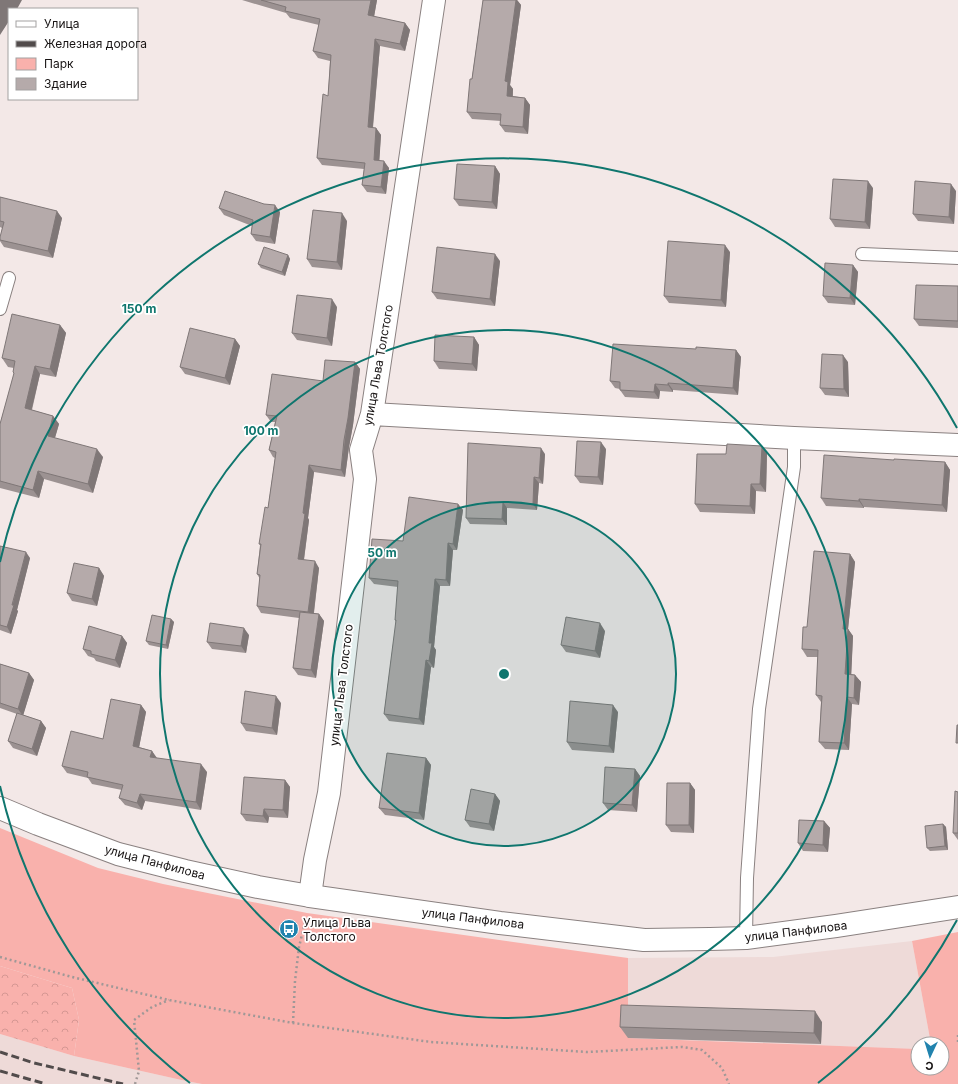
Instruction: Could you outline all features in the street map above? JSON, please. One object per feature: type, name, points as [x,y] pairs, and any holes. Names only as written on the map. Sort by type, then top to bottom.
[{"type":"street","name":"улица Льва Толстого","points":[[309,905],[315,860],[329,793],[365,479],[361,450],[372,414],[434,0]]},
{"type":"street","points":[[372,414],[794,438],[958,445]]},
{"type":"street","name":"улица Панфилова","points":[[0,808],[118,854],[258,887],[309,905],[500,923],[644,940],[746,938],[958,907]]},
{"type":"lane","points":[[862,254],[958,258]]},
{"type":"lane","points":[[0,309],[9,278]]},
{"type":"lane","points":[[746,938],[747,878],[759,708],[794,467],[794,438]]},
{"type":"path","points":[[293,1023],[295,981],[309,905]]},
{"type":"path","points":[[0,957],[72,977],[169,1000],[293,1023],[430,1042],[587,1052],[682,1047],[702,1050],[722,1068],[729,1084]]},
{"type":"path","points":[[135,1084],[139,1071],[134,1020],[152,1007],[169,1000]]},
{"type":"path","points":[[958,1035],[958,1045]]},
{"type":"shaded area","points":[[912,941],[930,1036],[910,1036],[910,1049],[628,1038],[628,958],[773,957]]},
{"type":"shaded area","points":[[0,1034],[74,1056],[202,1084],[0,1084]]},
{"type":"green space","points":[[0,828],[98,868],[163,884],[307,913],[628,958],[628,1038],[910,1049],[910,1076],[950,1076],[950,1036],[930,1036],[912,941],[958,932],[958,1084],[202,1084],[74,1056],[79,1020],[72,988],[0,966]]},
{"type":"green space","points":[[0,966],[72,988],[79,1020],[74,1056],[0,1034]]},
{"type":"building","points":[[261,0],[371,0],[368,15],[405,23],[400,44],[375,39],[368,127],[376,128],[374,160],[384,161],[381,187],[362,185],[365,163],[317,158],[323,94],[328,96],[331,55],[313,51],[320,19],[285,11],[286,7]]},
{"type":"building","points":[[483,0],[516,0],[505,81],[508,82],[507,96],[525,98],[523,127],[500,125],[501,114],[467,112],[470,79],[472,79]]},
{"type":"building","points":[[457,164],[495,166],[492,202],[454,199]]},
{"type":"building","points":[[833,179],[868,181],[865,222],[830,219]]},
{"type":"building","points":[[915,181],[951,184],[949,217],[913,214]]},
{"type":"building","points":[[225,191],[264,204],[275,205],[270,237],[251,234],[253,220],[219,208]]},
{"type":"building","points":[[0,197],[57,211],[48,251],[0,240],[4,222],[0,221]]},
{"type":"building","points":[[313,210],[342,213],[337,262],[307,259]]},
{"type":"building","points":[[668,241],[725,245],[721,300],[664,296]]},
{"type":"building","points":[[264,247],[288,255],[282,272],[258,264]]},
{"type":"building","points":[[437,247],[495,254],[490,299],[432,292]]},
{"type":"building","points":[[825,263],[853,265],[850,298],[823,296]]},
{"type":"building","points":[[916,285],[958,286],[958,321],[914,319]]},
{"type":"building","points":[[297,295],[332,299],[327,338],[292,333]]},
{"type":"building","points":[[12,314],[60,325],[50,369],[35,366],[25,408],[53,416],[48,436],[97,449],[88,484],[38,471],[33,490],[0,481],[0,424],[14,373],[15,361],[2,358]]},
{"type":"building","points":[[190,328],[235,339],[225,378],[180,367]]},
{"type":"building","points":[[435,335],[474,337],[472,364],[434,361]]},
{"type":"building","points":[[613,344],[736,350],[733,388],[668,383],[668,385],[655,384],[654,392],[620,390],[620,382],[610,381]]},
{"type":"building","points":[[822,354],[843,355],[844,389],[820,388]]},
{"type":"building","points":[[325,360],[355,362],[341,470],[309,465],[303,513],[305,514],[298,559],[315,561],[308,612],[257,606],[260,575],[257,574],[261,544],[259,544],[265,507],[268,508],[276,452],[269,450],[277,416],[266,415],[272,374],[323,381]]},
{"type":"building","points":[[577,441],[601,442],[598,477],[575,476]]},
{"type":"building","points":[[468,443],[541,448],[539,478],[534,477],[533,504],[503,502],[502,519],[466,518]]},
{"type":"building","points":[[727,444],[762,446],[760,484],[751,484],[750,506],[695,504],[697,454],[726,454]]},
{"type":"building","points":[[824,455],[945,462],[942,505],[821,498]]},
{"type":"building","points":[[409,497],[458,504],[453,544],[448,543],[446,580],[435,579],[429,643],[432,643],[429,661],[426,660],[419,719],[384,714],[396,620],[398,581],[369,578],[372,539],[403,541]]},
{"type":"building","points":[[0,546],[26,552],[12,605],[14,605],[7,627],[0,625]]},
{"type":"building","points":[[814,551],[850,554],[843,629],[848,629],[845,674],[855,675],[854,698],[847,697],[844,743],[819,742],[822,696],[816,695],[818,650],[802,649],[803,627],[807,627]]},
{"type":"building","points":[[74,563],[99,568],[92,599],[67,593]]},
{"type":"building","points":[[300,612],[319,614],[311,670],[293,668]]},
{"type":"building","points":[[152,615],[171,619],[166,645],[146,641]]},
{"type":"building","points":[[566,617],[600,623],[595,651],[561,645]]},
{"type":"building","points":[[210,623],[244,628],[241,646],[207,642]]},
{"type":"building","points":[[89,626],[122,636],[115,660],[91,654],[91,651],[83,649]]},
{"type":"building","points":[[0,664],[29,673],[18,709],[0,703]]},
{"type":"building","points":[[245,691],[276,696],[272,728],[241,723]]},
{"type":"building","points":[[111,699],[141,705],[133,746],[152,751],[150,757],[201,764],[196,802],[140,794],[137,803],[119,798],[123,785],[87,777],[88,772],[62,766],[71,731],[103,739]]},
{"type":"building","points":[[570,701],[613,705],[609,746],[567,742]]},
{"type":"building","points":[[17,713],[41,721],[32,749],[8,741]]},
{"type":"building","points":[[957,725],[958,743],[956,743]]},
{"type":"building","points":[[387,753],[426,758],[419,813],[379,808]]},
{"type":"building","points":[[605,767],[635,769],[632,805],[603,803]]},
{"type":"building","points":[[244,777],[285,780],[283,810],[264,809],[263,816],[241,814]]},
{"type":"building","points":[[667,783],[690,783],[689,825],[666,825]]},
{"type":"building","points":[[471,789],[495,794],[489,824],[465,820]]},
{"type":"building","points":[[955,791],[958,792],[958,833],[953,833]]},
{"type":"building","points":[[799,820],[824,821],[823,845],[798,843]]},
{"type":"building","points":[[943,824],[945,846],[927,848],[925,826]]},
{"type":"building","points":[[621,1005],[815,1011],[814,1033],[620,1027]]},
{"type":"railway","points":[[0,1052],[34,1063],[123,1084]]},
{"type":"railway","points":[[0,1071],[46,1084]]},
{"type":"place","name":"Улица Льва Толстого","points":[[289,929]]}]
